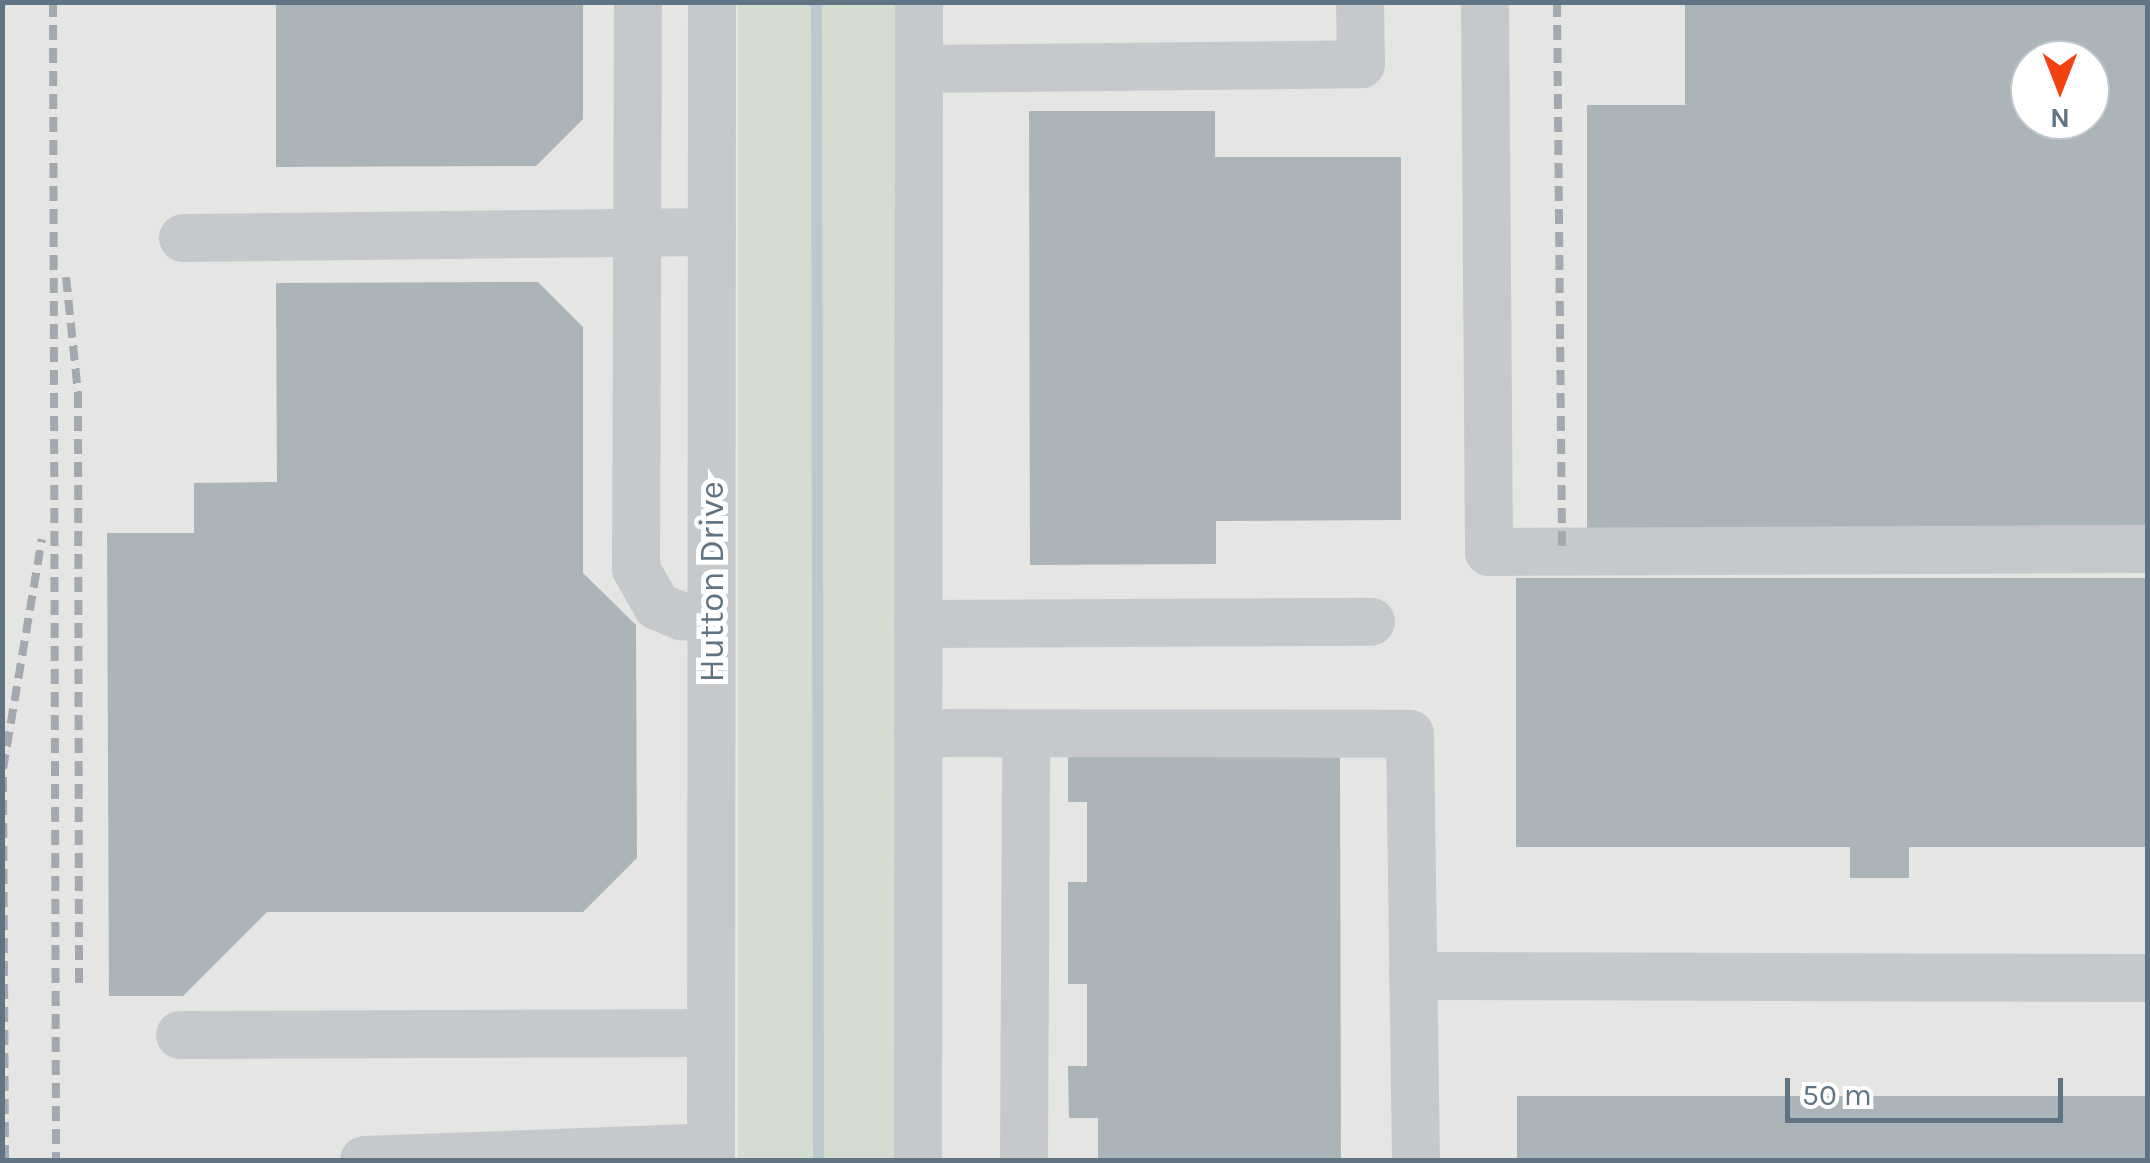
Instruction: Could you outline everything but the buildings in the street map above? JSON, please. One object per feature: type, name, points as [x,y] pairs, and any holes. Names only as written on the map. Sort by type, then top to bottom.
[{"type":"street","points":[[638,2],[636,569],[657,606],[681,616],[712,618]]},
{"type":"street","name":"Hutton Drive","points":[[711,1154],[712,2]]},
{"type":"street","points":[[918,1160],[919,2]]},
{"type":"street","points":[[919,69],[1361,64],[1360,2]]},
{"type":"street","points":[[1485,2],[1489,552],[2148,550]]},
{"type":"street","points":[[183,238],[712,232]]},
{"type":"street","points":[[918,624],[1371,622]]},
{"type":"street","points":[[918,733],[1026,738],[1410,734],[1416,1160]]},
{"type":"street","points":[[1024,1160],[1026,738]]},
{"type":"street","points":[[1414,976],[2148,978]]},
{"type":"street","points":[[180,1035],[711,1033]]},
{"type":"street","points":[[364,1160],[711,1154]]},
{"type":"shaded area","points":[[3,3],[2147,3],[2147,1160],[3,1160]]},
{"type":"shaded area","points":[[738,3],[901,3],[901,1160],[738,1160]]},
{"type":"waterway","points":[[816,2],[818,1160]]},
{"type":"railway","points":[[53,2],[56,1160]]},
{"type":"railway","points":[[1557,2],[1562,546]]},
{"type":"railway","points":[[66,277],[78,393],[79,990]]},
{"type":"railway","points":[[5,1160],[3,769],[42,539]]}]
